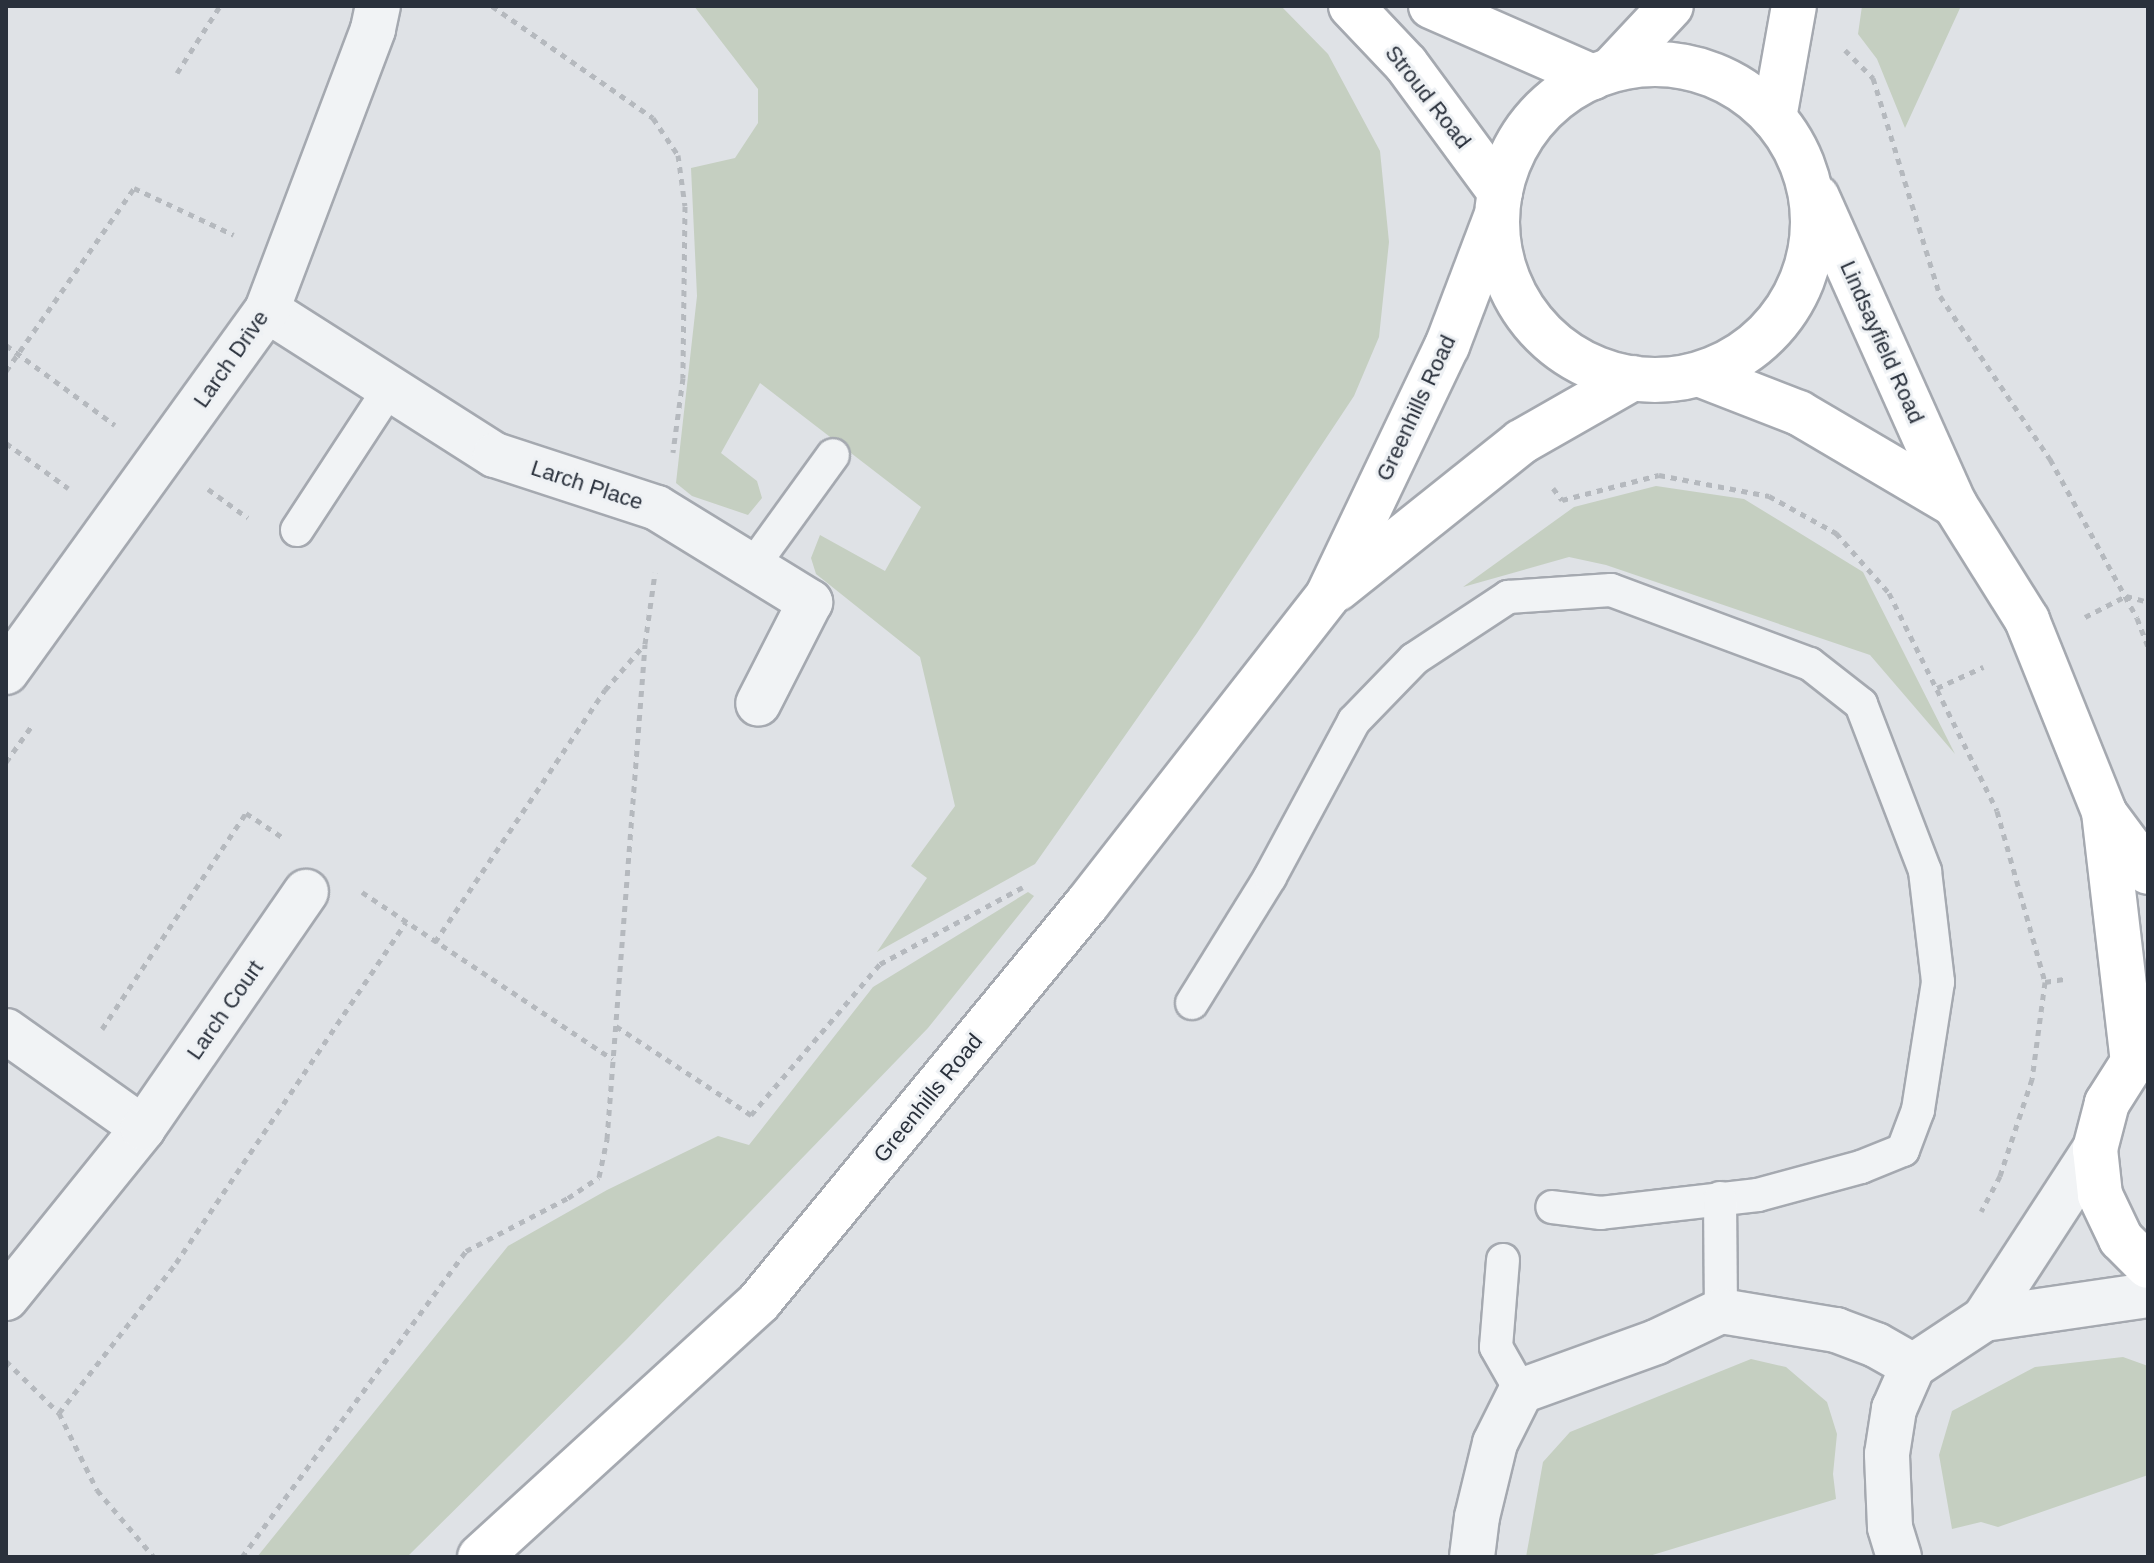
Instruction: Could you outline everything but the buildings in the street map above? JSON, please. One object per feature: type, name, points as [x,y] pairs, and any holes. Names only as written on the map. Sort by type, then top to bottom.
[{"type":"street","name":"Larch Drive","points":[[6,672],[267,310],[373,29],[378,6]]},
{"type":"street","name":"Stroud Road","points":[[1351,6],[1406,64],[1498,205]]},
{"type":"street","points":[[1431,6],[1602,73],[1671,6]]},
{"type":"street","points":[[1774,118],[1794,6]]},
{"type":"street","name":"Lindsayfield Road","points":[[1602,73],[1666,63],[1720,76],[1760,102],[1790,137],[1955,505],[2027,620],[2104,812],[2140,1057]]},
{"type":"street","name":"Greenhills Road","points":[[480,1557],[759,1302],[1087,904],[1328,595],[1447,346],[1498,205],[1505,170],[1527,127],[1563,93],[1602,73]]},
{"type":"street","points":[[1498,205],[1502,265],[1522,310],[1554,346],[1599,372],[1650,382],[1701,375],[1747,352],[1787,314],[1806,273],[1814,227],[1809,180]]},
{"type":"street","name":"Larch Place","points":[[267,310],[495,455],[664,513],[810,602],[758,704]]},
{"type":"street","name":"Lindsayfield Road","points":[[1701,375],[1799,413],[1955,505]]},
{"type":"street","name":"Greenhills Road","points":[[1328,595],[1521,442],[1633,378]]},
{"type":"street","name":"Lindsayfield Road","points":[[2104,812],[2148,872]]},
{"type":"street","name":"Larch Court","points":[[6,1298],[143,1128],[306,892]]},
{"type":"street","points":[[6,1031],[143,1128]]},
{"type":"street","points":[[1899,1557],[1890,1527],[1887,1454],[1894,1409],[1913,1366],[1984,1319],[2095,1149],[2107,1103],[2140,1057]]},
{"type":"street","points":[[2095,1149],[2100,1195],[2121,1239],[2148,1266]]},
{"type":"street","points":[[1984,1319],[2148,1295]]},
{"type":"street","points":[[1472,1557],[1477,1517],[1495,1443],[1521,1391],[1656,1342],[1721,1311],[1836,1330],[1876,1345],[1913,1366]]},
{"type":"lane","points":[[297,530],[390,388]]},
{"type":"lane","points":[[752,567],[833,455]]},
{"type":"lane","points":[[1192,1003],[1270,877],[1354,721],[1414,659],[1508,597],[1611,590],[1810,664],[1861,704],[1925,871],[1938,982],[1918,1110],[1903,1150],[1861,1167],[1758,1195],[1601,1213],[1552,1207]]},
{"type":"lane","points":[[1720,1198],[1721,1311]]},
{"type":"lane","points":[[1503,1260],[1496,1347],[1521,1391]]},
{"type":"path","points":[[177,73],[220,6]]},
{"type":"path","points":[[242,1557],[466,1251],[568,1198],[599,1177],[607,1139],[645,644],[683,378],[685,206],[678,155],[653,118],[492,6]]},
{"type":"path","points":[[1842,47],[1873,78],[1940,296],[2050,459],[2132,607],[2148,646]]},
{"type":"path","points":[[6,371],[134,188],[188,213]]},
{"type":"path","points":[[6,345],[161,458]]},
{"type":"path","points":[[6,443],[115,521]]},
{"type":"path","points":[[435,942],[605,690],[645,644]]},
{"type":"path","points":[[68,1074],[246,813],[296,845]]},
{"type":"path","points":[[616,1026],[751,1115],[880,964],[1044,876],[1087,904]]},
{"type":"path","points":[[59,1413],[176,1263],[406,922],[612,1059]]},
{"type":"path","points":[[6,1361],[59,1413],[97,1490],[154,1557]]},
{"type":"green space","points":[[694,6],[1281,6],[1328,54],[1380,151],[1389,242],[1379,337],[1354,396],[1197,633],[1035,864],[877,952],[927,878],[911,866],[955,806],[920,657],[816,574],[811,558],[820,535],[885,571],[921,507],[760,383],[721,453],[757,481],[762,498],[748,515],[692,496],[676,483],[697,296],[691,168],[735,158],[758,123],[758,89]]},
{"type":"green space","points":[[1862,6],[1961,6],[1905,128],[1877,59],[1858,34]]},
{"type":"green space","points":[[1656,486],[1744,499],[1863,572],[1955,754],[1870,655],[1606,565],[1569,557],[1463,587],[1574,507]]},
{"type":"green space","points":[[1028,892],[1034,896],[928,1028],[627,1339],[407,1557],[257,1557],[508,1246],[607,1190],[718,1136],[749,1145],[873,987]]},
{"type":"green space","points":[[2123,1357],[2148,1366],[2148,1475],[1998,1527],[1981,1522],[1952,1529],[1939,1455],[1952,1411],[2035,1367]]},
{"type":"green space","points":[[1751,1359],[1786,1367],[1827,1402],[1837,1434],[1833,1474],[1836,1499],[1646,1557],[1526,1557],[1543,1462],[1570,1432]]}]
